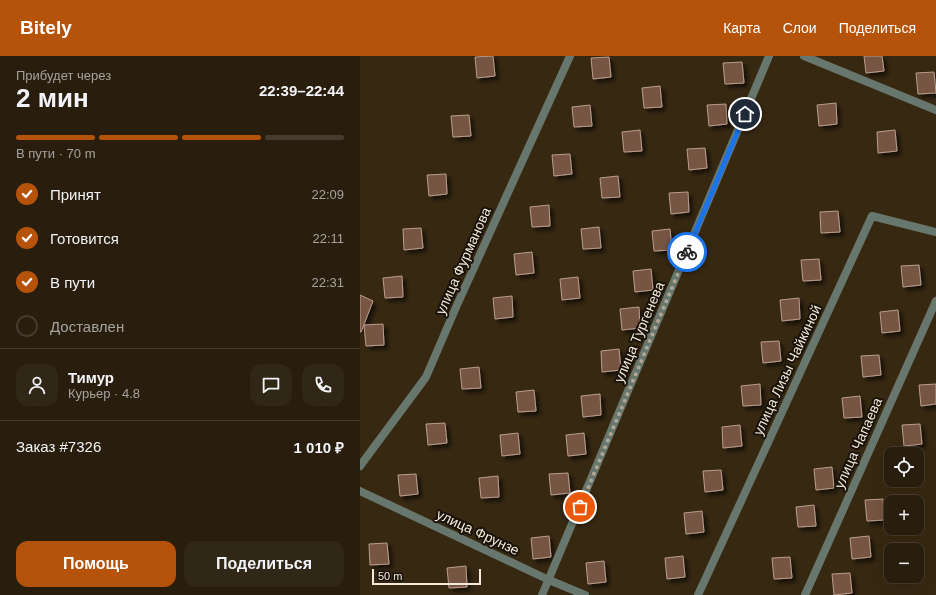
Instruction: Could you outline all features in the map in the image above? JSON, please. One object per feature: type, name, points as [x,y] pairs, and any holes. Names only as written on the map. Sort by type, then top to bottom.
[{"type":"street","name":"улица Фурманова","points":[[360,466],[426,377],[570,56]]},
{"type":"street","name":"улица Тургенева","points":[[542,595],[770,56]]},
{"type":"street","points":[[804,56],[936,110]]},
{"type":"street","name":"улица Лизы Чайкиной","points":[[698,595],[872,216],[936,232]]},
{"type":"street","name":"улица Чапаева","points":[[804,595],[936,302]]},
{"type":"street","name":"улица Фрунзе","points":[[360,491],[549,580],[585,595]]},
{"type":"building","points":[[493,56],[495,76],[477,78],[475,57]]},
{"type":"building","points":[[864,56],[882,56],[884,71],[866,73]]},
{"type":"building","points":[[609,57],[611,77],[593,79],[591,58]]},
{"type":"building","points":[[742,62],[744,83],[725,84],[723,63]]},
{"type":"building","points":[[934,72],[936,93],[918,94],[916,73]]},
{"type":"building","points":[[660,86],[662,107],[644,108],[642,88]]},
{"type":"building","points":[[836,103],[837,124],[819,126],[817,105]]},
{"type":"building","points":[[726,104],[727,124],[709,126],[707,105]]},
{"type":"building","points":[[590,105],[592,126],[574,127],[572,107]]},
{"type":"building","points":[[469,115],[471,136],[453,137],[451,116]]},
{"type":"building","points":[[640,130],[642,151],[624,152],[622,132]]},
{"type":"building","points":[[895,130],[897,151],[878,153],[877,132]]},
{"type":"building","points":[[705,148],[707,168],[689,170],[687,149]]},
{"type":"building","points":[[570,154],[572,174],[554,176],[552,155]]},
{"type":"building","points":[[446,174],[447,194],[429,196],[427,175]]},
{"type":"building","points":[[618,176],[620,197],[602,198],[600,178]]},
{"type":"building","points":[[688,192],[689,212],[671,214],[669,193]]},
{"type":"building","points":[[549,205],[550,226],[532,227],[530,207]]},
{"type":"building","points":[[838,211],[840,232],[821,233],[820,212]]},
{"type":"building","points":[[599,227],[601,248],[583,249],[581,229]]},
{"type":"building","points":[[421,228],[423,248],[404,250],[403,229]]},
{"type":"building","points":[[670,229],[672,250],[654,251],[652,231]]},
{"type":"building","points":[[532,252],[534,273],[516,275],[514,254]]},
{"type":"building","points":[[819,259],[821,280],[803,281],[801,260]]},
{"type":"building","points":[[919,265],[921,285],[903,287],[901,266]]},
{"type":"building","points":[[651,269],[653,290],[635,292],[633,271]]},
{"type":"building","points":[[402,276],[403,297],[385,298],[383,278]]},
{"type":"building","points":[[578,277],[580,298],[562,300],[560,279]]},
{"type":"building","points":[[360,295],[373,301],[361,332],[360,332]]},
{"type":"building","points":[[512,296],[513,317],[495,319],[493,298]]},
{"type":"building","points":[[799,298],[800,319],[782,321],[780,300]]},
{"type":"building","points":[[639,307],[640,328],[622,330],[620,309]]},
{"type":"building","points":[[898,310],[900,331],[882,333],[880,312]]},
{"type":"building","points":[[383,324],[384,345],[366,346],[364,325]]},
{"type":"building","points":[[779,341],[781,361],[763,363],[761,342]]},
{"type":"building","points":[[619,349],[621,370],[602,372],[601,351]]},
{"type":"building","points":[[879,355],[881,375],[863,377],[861,356]]},
{"type":"building","points":[[479,367],[481,388],[462,389],[460,369]]},
{"type":"building","points":[[760,384],[761,405],[743,406],[741,386]]},
{"type":"building","points":[[936,384],[936,404],[921,406],[919,385]]},
{"type":"building","points":[[534,390],[536,411],[518,412],[516,392]]},
{"type":"building","points":[[600,394],[601,415],[583,417],[581,396]]},
{"type":"building","points":[[860,396],[862,417],[844,418],[842,398]]},
{"type":"building","points":[[445,423],[447,443],[428,445],[426,424]]},
{"type":"building","points":[[920,424],[922,444],[904,446],[902,425]]},
{"type":"building","points":[[740,425],[742,446],[723,448],[722,427]]},
{"type":"building","points":[[518,433],[520,454],[502,456],[500,435]]},
{"type":"building","points":[[584,433],[586,454],[568,456],[566,435]]},
{"type":"building","points":[[832,467],[834,488],[816,490],[814,469]]},
{"type":"building","points":[[721,470],[723,490],[705,492],[703,471]]},
{"type":"building","points":[[568,473],[570,493],[551,495],[549,474]]},
{"type":"building","points":[[416,474],[418,494],[400,496],[398,475]]},
{"type":"building","points":[[498,476],[499,497],[481,498],[479,478]]},
{"type":"building","points":[[883,499],[884,520],[867,521],[865,500]]},
{"type":"building","points":[[814,505],[816,526],[798,527],[796,507]]},
{"type":"building","points":[[702,511],[704,532],[686,534],[684,513]]},
{"type":"building","points":[[549,536],[551,557],[533,559],[531,538]]},
{"type":"building","points":[[869,536],[871,557],[852,559],[850,538]]},
{"type":"building","points":[[387,543],[389,564],[370,565],[369,544]]},
{"type":"building","points":[[683,556],[685,577],[667,579],[665,558]]},
{"type":"building","points":[[790,557],[792,578],[774,579],[772,558]]},
{"type":"building","points":[[604,561],[606,582],[588,584],[586,563]]},
{"type":"building","points":[[466,566],[467,587],[449,588],[447,568]]},
{"type":"building","points":[[850,573],[852,593],[834,595],[832,574]]},
{"type":"way so far","points":[[580,507],[687,252]]},
{"type":"route","points":[[687,252],[745,114]]}]
